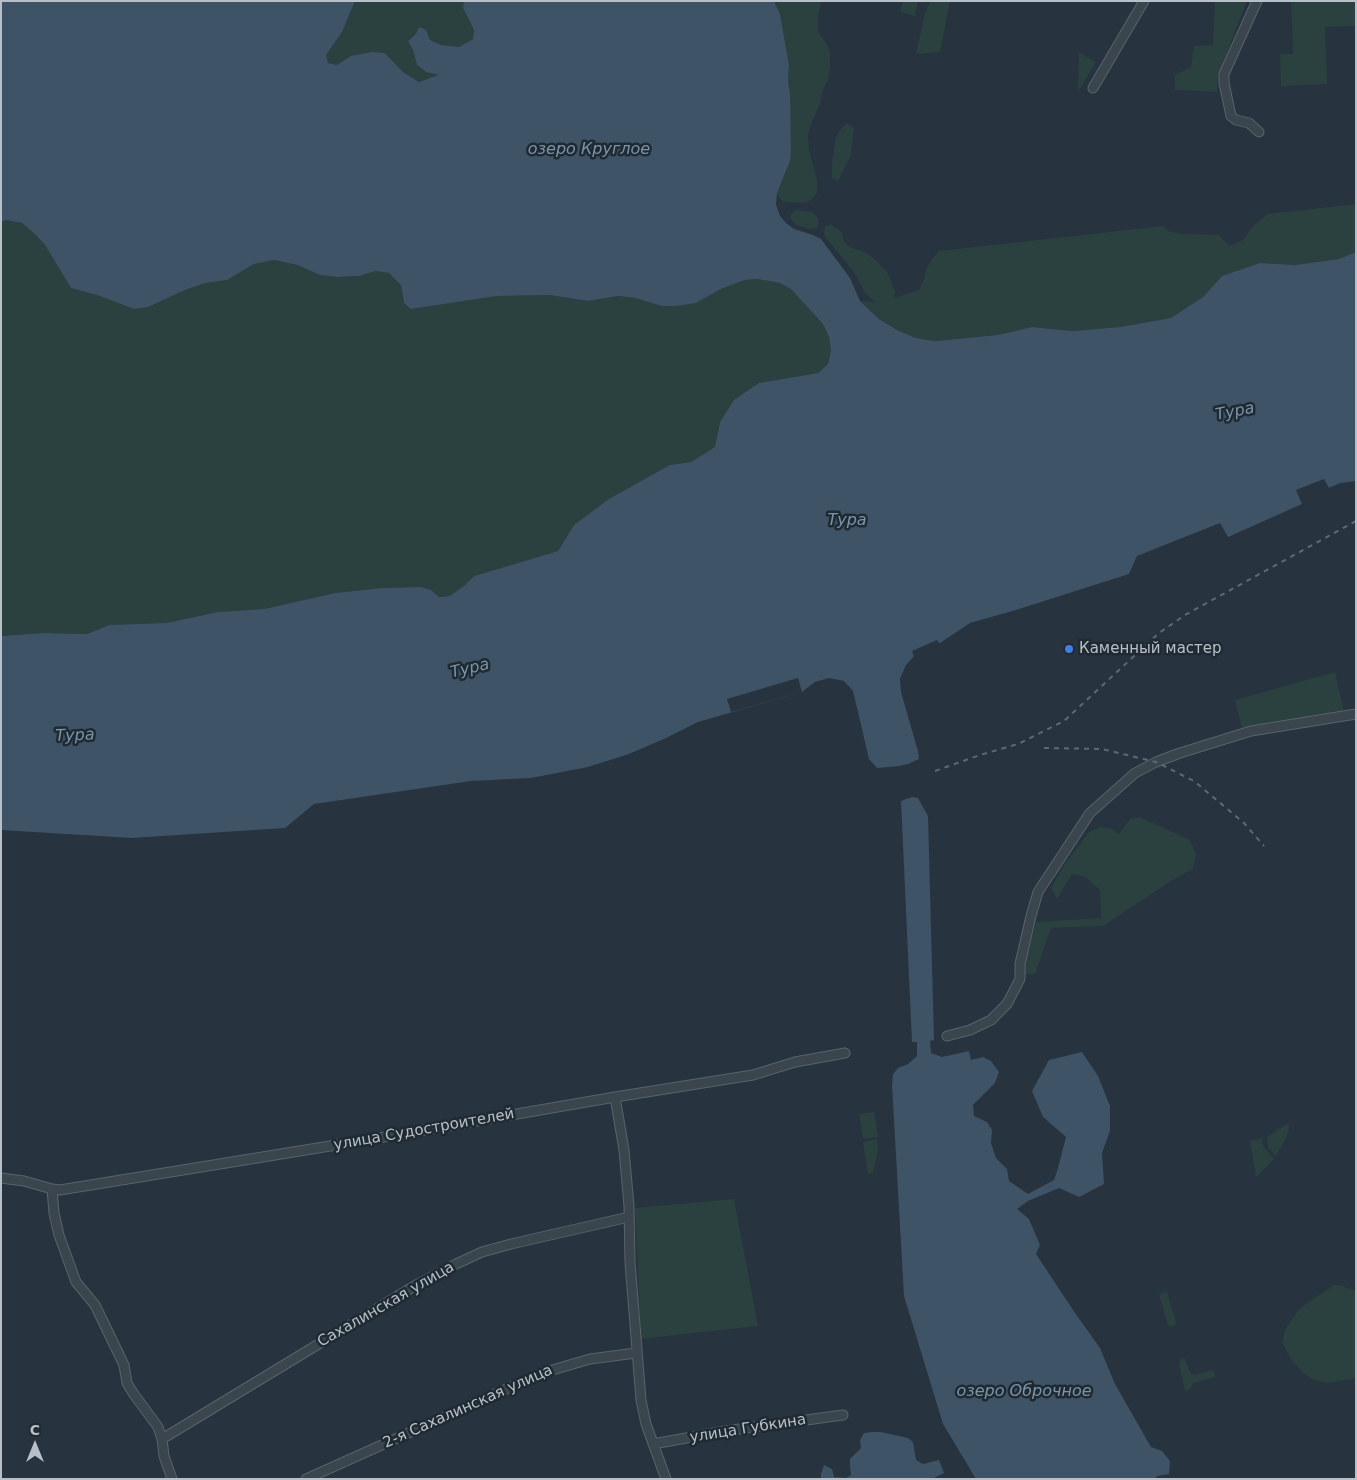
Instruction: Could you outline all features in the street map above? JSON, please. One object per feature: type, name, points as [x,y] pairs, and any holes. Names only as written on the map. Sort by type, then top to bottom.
[{"type":"street","points":[[1093,88],[1144,1]]},
{"type":"street","points":[[1257,1],[1224,74],[1224,83],[1231,116],[1236,120],[1249,123],[1259,132]]},
{"type":"street","points":[[947,1036],[970,1030],[991,1020],[1008,1004],[1020,979],[1020,964],[1038,892],[1090,813],[1135,773],[1172,756],[1251,731],[1356,714]]},
{"type":"street","name":"улица Судостроителей","points":[[1,1178],[24,1181],[52,1189],[70,1189],[753,1075],[795,1062],[845,1053]]},
{"type":"street","points":[[615,1097],[624,1150],[629,1206],[636,1353],[641,1400],[646,1424],[666,1479]]},
{"type":"street","points":[[52,1189],[54,1213],[59,1235],[76,1282],[95,1306],[124,1365],[127,1383],[141,1406],[158,1427],[164,1456],[172,1479]]},
{"type":"street","name":"Сахалинская улица","points":[[162,1439],[416,1285],[456,1264],[482,1252],[511,1244],[629,1217]]},
{"type":"street","name":"2-я Сахалинская улица","points":[[306,1479],[542,1373],[590,1359],[636,1353]]},
{"type":"street","name":"улица Губкина","points":[[653,1444],[725,1431],[843,1415]]},
{"type":"green space","points":[[355,1],[464,1],[463,8],[474,30],[473,39],[459,47],[441,45],[430,40],[426,30],[408,41],[413,50],[417,65],[426,72],[438,75],[419,82],[403,72],[385,53],[352,56],[337,65],[328,63],[326,55],[342,32]]},
{"type":"green space","points":[[774,1],[822,1],[818,15],[818,32],[827,44],[830,54],[828,80],[822,92],[821,102],[808,135],[809,150],[817,180],[817,193],[811,200],[804,203],[781,200],[777,193],[786,172],[791,149],[791,132],[789,65],[780,14]]},
{"type":"green space","points":[[903,1],[915,1],[918,3],[915,16],[900,12]]},
{"type":"green space","points":[[930,1],[950,1],[940,52],[916,54],[925,13]]},
{"type":"green space","points":[[1215,1],[1247,1],[1218,76],[1217,92],[1175,90],[1175,75],[1191,67],[1194,46],[1213,45]]},
{"type":"green space","points":[[1291,1],[1356,1],[1356,26],[1325,27],[1327,84],[1281,86],[1280,54],[1293,54]]},
{"type":"green space","points":[[1079,52],[1096,62],[1078,92]]},
{"type":"green space","points":[[847,123],[854,128],[851,155],[838,181],[832,178],[836,137]]},
{"type":"green space","points":[[1356,204],[1356,252],[1339,259],[1295,265],[1260,263],[1222,276],[1203,297],[1171,318],[1120,327],[1072,331],[1032,327],[998,335],[935,341],[916,338],[897,330],[879,319],[860,301],[875,302],[865,293],[854,272],[825,237],[824,231],[825,226],[831,225],[842,233],[844,242],[849,247],[867,253],[873,258],[887,272],[895,291],[894,298],[919,290],[924,280],[926,269],[939,251],[1163,226],[1169,231],[1182,234],[1219,235],[1229,246],[1243,240],[1253,226],[1268,214]]},
{"type":"green space","points":[[796,210],[812,212],[818,218],[819,224],[817,228],[809,229],[796,225],[790,218]]},
{"type":"green space","points":[[6,220],[22,223],[35,234],[45,245],[71,288],[100,296],[187,289],[206,283],[227,280],[254,264],[274,260],[297,265],[320,275],[336,277],[359,276],[376,271],[389,273],[401,285],[404,303],[411,309],[497,296],[550,295],[588,301],[618,296],[652,303],[696,303],[721,289],[745,280],[757,279],[780,283],[791,288],[823,324],[829,337],[831,350],[828,364],[818,373],[759,383],[720,422],[715,447],[691,462],[670,465],[574,525],[558,551],[474,576],[451,596],[439,597],[431,590],[421,587],[382,588],[335,593],[264,609],[218,612],[166,623],[109,625],[87,634],[43,633],[1,636],[1,222]]},
{"type":"green space","points":[[1335,672],[1344,712],[1242,728],[1235,700]]},
{"type":"green space","points":[[1140,817],[1190,840],[1196,855],[1193,869],[1171,881],[1103,926],[1051,928],[1035,974],[1025,974],[1024,965],[1036,922],[1101,918],[1100,890],[1085,877],[1072,874],[1057,899],[1051,888],[1064,865],[1089,832],[1100,827],[1111,828],[1119,834],[1130,819]]},
{"type":"green space","points":[[874,1112],[878,1137],[863,1139],[859,1114]]},
{"type":"green space","points":[[1288,1123],[1287,1136],[1276,1156],[1268,1147],[1267,1137]]},
{"type":"green space","points":[[1263,1138],[1262,1143],[1264,1147],[1274,1159],[1256,1177],[1250,1141]]},
{"type":"green space","points":[[877,1139],[878,1149],[873,1173],[868,1174],[863,1142]]},
{"type":"green space","points":[[734,1199],[758,1326],[641,1339],[635,1208]]},
{"type":"green space","points":[[1334,1285],[1340,1285],[1356,1291],[1356,1378],[1326,1383],[1314,1380],[1303,1373],[1290,1358],[1282,1342],[1286,1328],[1300,1308]]},
{"type":"green space","points":[[1167,1292],[1176,1322],[1172,1327],[1168,1325],[1159,1294]]},
{"type":"green space","points":[[1181,1359],[1185,1359],[1190,1372],[1194,1375],[1213,1370],[1215,1377],[1193,1383],[1190,1389],[1185,1391],[1179,1364]]},
{"type":"water","name":"Тура","points":[[1,1],[355,1],[342,32],[326,55],[328,63],[337,65],[351,56],[372,52],[385,53],[403,72],[419,82],[438,75],[426,72],[417,65],[413,50],[408,41],[416,34],[419,27],[426,30],[430,40],[441,45],[459,47],[473,39],[474,30],[463,8],[464,1],[774,1],[780,14],[789,65],[791,149],[790,161],[777,193],[776,205],[780,216],[786,223],[794,229],[821,239],[850,278],[860,301],[879,319],[897,330],[916,338],[935,341],[998,335],[1032,327],[1072,331],[1120,327],[1171,318],[1203,297],[1222,276],[1260,263],[1295,265],[1339,259],[1356,252],[1356,481],[1340,483],[1329,488],[1324,479],[1296,490],[1302,504],[1228,537],[1220,523],[1137,556],[1129,574],[970,623],[940,643],[916,654],[906,665],[900,679],[901,692],[919,759],[908,764],[877,768],[869,759],[853,691],[844,681],[829,678],[815,682],[802,692],[698,722],[629,754],[588,767],[531,778],[471,781],[314,804],[285,828],[132,838],[1,830],[1,636],[43,633],[87,634],[109,625],[166,623],[218,612],[264,609],[335,593],[382,588],[421,587],[431,590],[439,597],[450,596],[474,576],[558,551],[574,525],[609,499],[670,465],[691,462],[715,447],[720,422],[734,400],[759,383],[818,373],[828,364],[831,350],[829,337],[823,324],[791,289],[780,283],[757,279],[745,280],[721,289],[696,303],[675,306],[662,306],[635,298],[618,296],[588,301],[550,295],[497,296],[411,309],[404,303],[401,285],[389,273],[376,271],[359,276],[336,277],[320,275],[297,265],[274,260],[254,264],[227,280],[206,283],[187,289],[148,307],[134,309],[100,296],[71,288],[45,245],[35,234],[22,223],[6,220],[1,222]]},
{"type":"water","name":"озеро Оброчное","points":[[913,797],[918,798],[928,816],[934,1040],[930,1041],[931,1053],[942,1057],[969,1051],[971,1060],[983,1057],[991,1061],[999,1072],[995,1083],[973,1105],[974,1116],[987,1122],[992,1130],[991,1143],[996,1158],[1007,1169],[1009,1181],[1028,1194],[1054,1180],[1058,1168],[1066,1137],[1043,1117],[1032,1091],[1049,1060],[1082,1052],[1098,1076],[1110,1106],[1110,1131],[1102,1153],[1104,1184],[1079,1197],[1059,1188],[1028,1201],[1017,1209],[1029,1219],[1040,1245],[1036,1254],[1100,1348],[1115,1384],[1151,1447],[1162,1451],[1170,1461],[1169,1474],[1157,1476],[1155,1479],[976,1479],[943,1424],[904,1296],[892,1085],[893,1074],[898,1068],[908,1064],[917,1056],[917,1042],[912,1042],[901,801]]},
{"type":"water","points":[[881,1432],[908,1438],[913,1442],[916,1460],[923,1464],[939,1460],[944,1473],[932,1479],[821,1479],[824,1465],[832,1469],[834,1477],[846,1478],[851,1475],[850,1459],[861,1448],[860,1440],[864,1433]]},
{"type":"pier","points":[[937,640],[940,645],[915,659],[912,651]]},
{"type":"pier","points":[[798,678],[802,692],[731,712],[727,699]]},
{"type":"railway","points":[[935,771],[1018,744],[1064,721],[1159,633],[1185,615],[1356,521]]},
{"type":"railway","points":[[1044,748],[1102,749],[1156,762],[1194,781],[1244,823],[1264,846]]},
{"type":"place","name":"Каменный мастер","points":[[1069,649]]},
{"type":"water label","name":"озеро Круглое","points":[[589,150]]}]
